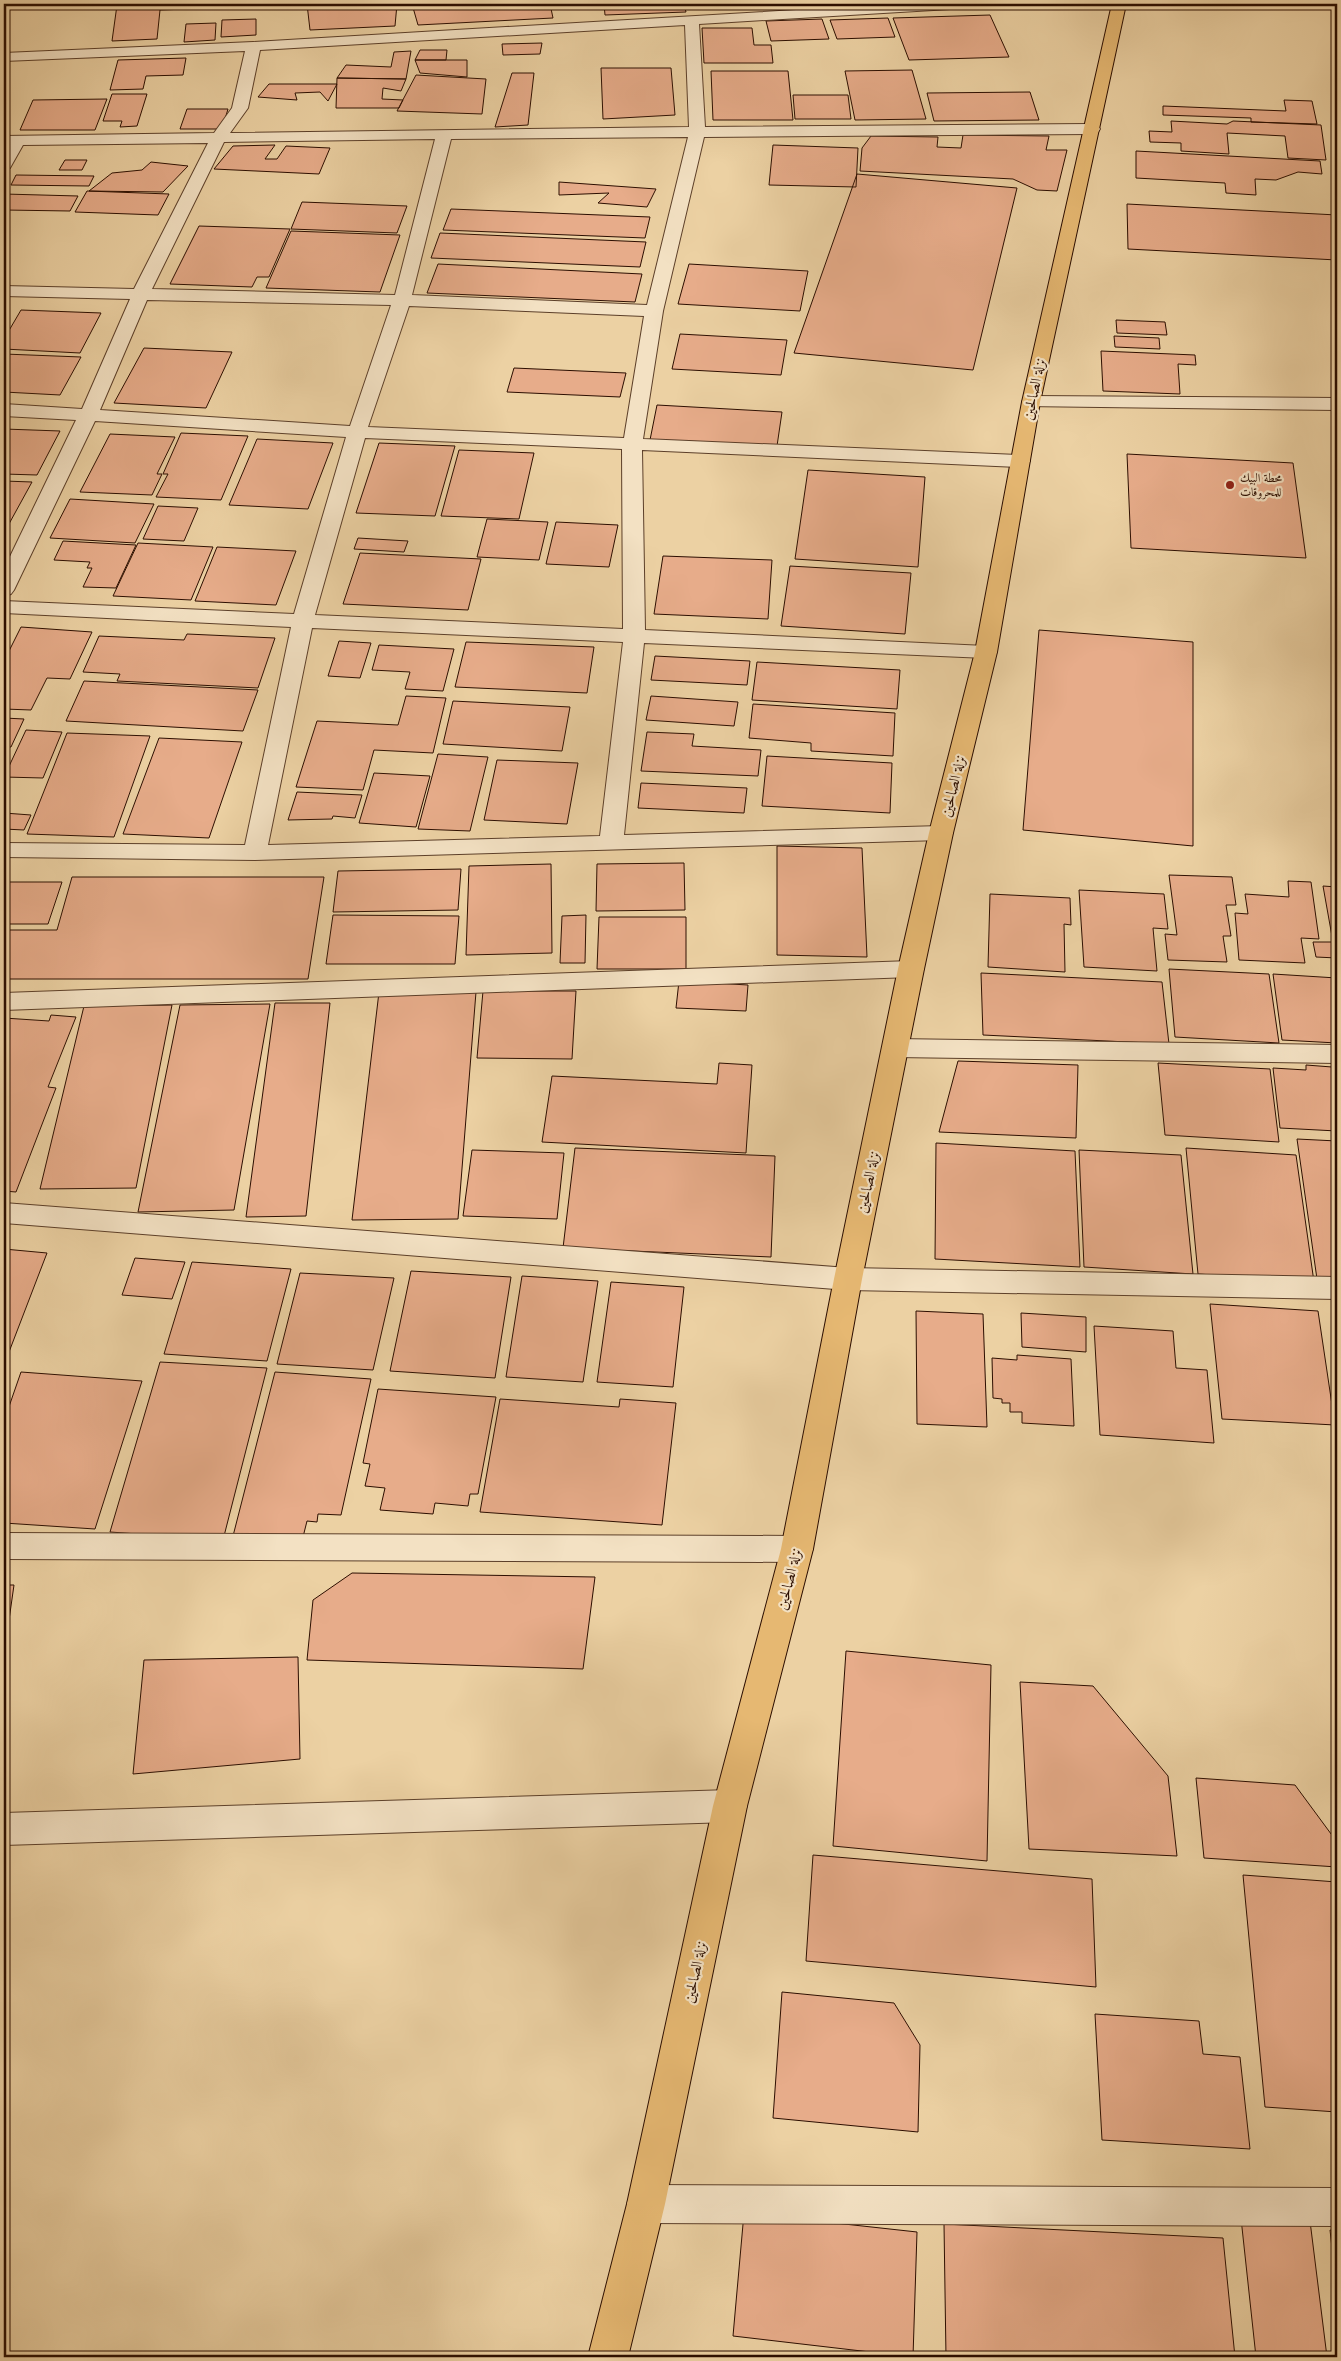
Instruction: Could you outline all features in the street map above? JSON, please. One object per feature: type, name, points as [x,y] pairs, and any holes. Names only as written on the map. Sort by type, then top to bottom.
[{"type":"main road","name":"نزلة الصالحين","points":[[608,2357],[646,2204],[730,1806],[797,1550],[848,1279],[911,969],[941,833],[986,652],[1031,402],[1119,4]]},
{"type":"street","points":[[4,57],[252,46],[967,4]]},
{"type":"street","points":[[611,842],[634,636],[632,445],[654,311],[697,133],[692,20]]},
{"type":"street","points":[[4,590],[88,416],[140,293],[218,138],[240,108],[252,46]]},
{"type":"street","points":[[4,165],[11,141],[444,134],[1092,130]]},
{"type":"street","points":[[256,853],[302,621],[357,432],[402,300],[444,134]]},
{"type":"street","points":[[4,291],[402,300],[654,311]]},
{"type":"street","points":[[1031,402],[1337,404]]},
{"type":"street","points":[[4,410],[357,432],[1020,462]]},
{"type":"street","points":[[4,607],[986,652]]},
{"type":"street","points":[[4,850],[256,853],[941,833]]},
{"type":"street","points":[[4,1002],[911,969]]},
{"type":"street","points":[[896,1048],[1337,1054]]},
{"type":"street","points":[[4,1213],[848,1279],[1337,1288]]},
{"type":"street","points":[[4,1546],[797,1550]]},
{"type":"street","points":[[4,1829],[730,1806]]},
{"type":"street","points":[[646,2204],[1337,2207]]},
{"type":"building","points":[[43,4],[216,4],[215,8],[160,10],[157,39],[112,41],[117,5],[34,9]]},
{"type":"building","points":[[307,4],[397,4],[395,26],[310,30]]},
{"type":"building","points":[[412,4],[550,4],[553,18],[418,25]]},
{"type":"building","points":[[604,4],[684,4],[686,12],[605,15]]},
{"type":"building","points":[[1223,4],[1337,4],[1337,6],[1299,6]]},
{"type":"building","points":[[990,15],[1009,57],[909,60],[893,18]]},
{"type":"building","points":[[888,18],[895,37],[837,39],[830,20]]},
{"type":"building","points":[[256,19],[256,35],[221,37],[222,20]]},
{"type":"building","points":[[822,19],[829,39],[771,41],[766,21]]},
{"type":"building","points":[[216,23],[215,40],[184,42],[186,24]]},
{"type":"building","points":[[702,28],[752,28],[754,45],[771,45],[773,63],[704,63]]},
{"type":"building","points":[[542,43],[540,54],[503,55],[502,44]]},
{"type":"building","points":[[420,50],[447,50],[446,60],[415,60]]},
{"type":"building","points":[[411,51],[406,79],[337,78],[346,65],[391,67],[394,52]]},
{"type":"building","points":[[186,58],[183,75],[146,76],[143,89],[110,90],[118,60]]},
{"type":"building","points":[[415,60],[467,60],[467,77],[420,73]]},
{"type":"building","points":[[601,68],[671,68],[675,115],[603,119]]},
{"type":"building","points":[[912,70],[926,119],[855,120],[845,71]]},
{"type":"building","points":[[711,71],[788,71],[793,120],[713,120]]},
{"type":"building","points":[[512,73],[534,73],[528,125],[495,127]]},
{"type":"building","points":[[416,75],[486,79],[482,114],[397,111]]},
{"type":"building","points":[[337,78],[406,79],[401,91],[383,88],[382,99],[403,100],[399,108],[336,108]]},
{"type":"building","points":[[269,84],[337,84],[328,101],[320,92],[295,93],[297,100],[258,97]]},
{"type":"building","points":[[1030,92],[1039,120],[934,121],[927,93]]},
{"type":"building","points":[[112,94],[147,94],[137,126],[120,127],[122,121],[103,121]]},
{"type":"building","points":[[793,95],[848,95],[851,119],[795,119]]},
{"type":"building","points":[[107,99],[95,130],[20,130],[33,100]]},
{"type":"building","points":[[1284,100],[1312,101],[1317,124],[1251,122],[1251,118],[1163,115],[1163,106],[1286,111]]},
{"type":"building","points":[[187,109],[228,109],[222,129],[180,129]]},
{"type":"building","points":[[1171,121],[1227,124],[1233,121],[1321,125],[1326,160],[1288,158],[1285,136],[1227,133],[1229,154],[1181,151],[1181,143],[1150,142],[1149,131],[1172,132]]},
{"type":"building","points":[[963,135],[1049,136],[1046,150],[1067,150],[1057,191],[1037,190],[1013,179],[860,171],[862,148],[871,136],[938,137],[937,147],[961,148]]},
{"type":"building","points":[[275,145],[265,159],[277,159],[286,146],[330,148],[319,174],[214,169],[233,146]]},
{"type":"building","points":[[773,145],[858,148],[856,187],[769,185]]},
{"type":"building","points":[[1136,151],[1320,161],[1322,174],[1298,172],[1276,180],[1255,179],[1256,195],[1226,193],[1225,183],[1136,178]]},
{"type":"building","points":[[65,160],[87,160],[82,170],[59,170]]},
{"type":"building","points":[[151,162],[188,166],[163,192],[89,191],[112,173],[142,170]]},
{"type":"building","points":[[857,174],[1017,188],[973,370],[794,353]]},
{"type":"building","points":[[16,175],[94,176],[89,186],[11,185]]},
{"type":"building","points":[[559,182],[656,189],[647,207],[598,203],[609,193],[559,195]]},
{"type":"building","points":[[87,191],[169,194],[158,215],[75,212]]},
{"type":"building","points":[[4,194],[78,196],[70,211],[4,210]]},
{"type":"building","points":[[302,202],[407,206],[397,233],[291,229]]},
{"type":"building","points":[[1127,204],[1337,215],[1337,260],[1128,249]]},
{"type":"building","points":[[451,209],[650,217],[645,238],[443,230]]},
{"type":"building","points":[[199,226],[290,229],[269,277],[257,277],[252,287],[170,284]]},
{"type":"building","points":[[291,231],[400,235],[380,292],[266,288]]},
{"type":"building","points":[[440,233],[646,242],[640,267],[431,258]]},
{"type":"building","points":[[438,264],[642,274],[635,302],[427,293]]},
{"type":"building","points":[[689,264],[808,271],[800,311],[678,304]]},
{"type":"building","points":[[21,310],[101,313],[80,353],[4,349],[4,339]]},
{"type":"building","points":[[1116,320],[1165,322],[1167,335],[1117,333]]},
{"type":"building","points":[[680,334],[787,340],[781,375],[672,369]]},
{"type":"building","points":[[1114,336],[1159,338],[1160,349],[1115,347]]},
{"type":"building","points":[[144,348],[232,352],[206,408],[114,403]]},
{"type":"building","points":[[1101,351],[1195,355],[1196,365],[1178,364],[1180,394],[1103,391]]},
{"type":"building","points":[[4,354],[81,357],[60,395],[4,392]]},
{"type":"building","points":[[514,368],[626,373],[620,397],[507,392]]},
{"type":"building","points":[[657,405],[782,412],[777,446],[650,440]]},
{"type":"building","points":[[4,429],[60,431],[37,475],[4,474]]},
{"type":"building","points":[[181,433],[248,436],[221,500],[156,497],[168,474],[163,474]]},
{"type":"building","points":[[110,434],[175,437],[157,474],[162,474],[152,495],[80,492]]},
{"type":"building","points":[[257,439],[333,443],[308,509],[229,505]]},
{"type":"building","points":[[379,443],[455,446],[435,516],[356,513]]},
{"type":"building","points":[[459,450],[534,453],[519,519],[441,516]]},
{"type":"building","points":[[1127,454],[1293,463],[1306,558],[1131,548]]},
{"type":"building","points":[[808,470],[925,477],[918,567],[795,559]]},
{"type":"building","points":[[4,481],[32,482],[4,533]]},
{"type":"building","points":[[70,499],[154,504],[135,543],[50,538]]},
{"type":"building","points":[[158,506],[198,508],[184,541],[143,539]]},
{"type":"building","points":[[487,519],[548,522],[539,560],[477,557]]},
{"type":"building","points":[[556,522],[618,525],[609,567],[546,564]]},
{"type":"building","points":[[358,538],[408,541],[404,552],[354,549]]},
{"type":"building","points":[[63,541],[136,545],[116,588],[83,587],[92,568],[87,568],[90,562],[54,560]]},
{"type":"building","points":[[138,543],[213,547],[191,600],[113,596]]},
{"type":"building","points":[[217,547],[296,551],[276,605],[195,601]]},
{"type":"building","points":[[360,553],[481,559],[468,610],[343,604]]},
{"type":"building","points":[[663,556],[772,560],[768,619],[654,614]]},
{"type":"building","points":[[790,566],[911,573],[905,634],[781,626]]},
{"type":"building","points":[[21,627],[92,632],[70,679],[47,678],[31,710],[4,709],[4,661]]},
{"type":"building","points":[[1039,630],[1193,642],[1193,846],[1023,830]]},
{"type":"building","points":[[187,634],[275,638],[258,688],[117,681],[120,674],[83,672],[99,636],[184,640]]},
{"type":"building","points":[[339,641],[371,643],[360,678],[328,676]]},
{"type":"building","points":[[466,642],[594,647],[587,693],[455,687]]},
{"type":"building","points":[[379,645],[454,649],[443,691],[405,689],[410,672],[372,670]]},
{"type":"building","points":[[655,656],[750,661],[747,685],[651,680]]},
{"type":"building","points":[[757,662],[900,670],[897,709],[752,700]]},
{"type":"building","points":[[84,681],[258,690],[243,731],[66,721]]},
{"type":"building","points":[[406,696],[446,698],[433,753],[374,750],[363,790],[296,787],[317,721],[398,725]]},
{"type":"building","points":[[651,696],[738,702],[734,726],[646,720]]},
{"type":"building","points":[[453,701],[570,707],[562,751],[443,744]]},
{"type":"building","points":[[753,704],[895,713],[893,756],[811,751],[811,743],[749,738]]},
{"type":"building","points":[[4,718],[24,719],[11,747],[4,747]]},
{"type":"building","points":[[26,730],[62,732],[43,778],[4,777]]},
{"type":"building","points":[[647,732],[694,734],[692,746],[761,750],[758,776],[641,771]]},
{"type":"building","points":[[67,733],[150,736],[114,837],[27,834]]},
{"type":"building","points":[[159,738],[242,742],[209,838],[123,834]]},
{"type":"building","points":[[438,754],[488,757],[470,831],[418,829]]},
{"type":"building","points":[[767,756],[892,763],[890,813],[762,806]]},
{"type":"building","points":[[497,760],[578,763],[567,824],[484,820]]},
{"type":"building","points":[[374,773],[430,776],[416,827],[359,823]]},
{"type":"building","points":[[641,783],[747,788],[744,813],[638,808]]},
{"type":"building","points":[[297,792],[362,795],[355,818],[333,816],[332,819],[288,820]]},
{"type":"building","points":[[4,813],[31,815],[24,830],[4,829]]},
{"type":"building","points":[[777,846],[862,848],[867,957],[777,955]]},
{"type":"building","points":[[684,863],[685,910],[596,911],[597,864]]},
{"type":"building","points":[[551,864],[552,953],[466,955],[469,866]]},
{"type":"building","points":[[461,869],[458,910],[333,912],[338,871]]},
{"type":"building","points":[[1169,875],[1232,877],[1236,905],[1226,905],[1231,936],[1223,936],[1227,962],[1168,960],[1165,934],[1177,935]]},
{"type":"building","points":[[72,877],[324,877],[308,979],[4,979],[4,930],[57,930]]},
{"type":"building","points":[[1288,881],[1311,882],[1319,939],[1301,938],[1305,963],[1239,960],[1235,913],[1248,914],[1245,894],[1289,897]]},
{"type":"building","points":[[4,882],[62,882],[48,924],[4,924]]},
{"type":"building","points":[[1323,886],[1337,887],[1337,958],[1316,957],[1313,942],[1333,942]]},
{"type":"building","points":[[1079,890],[1164,894],[1168,929],[1153,928],[1157,971],[1084,967]]},
{"type":"building","points":[[990,894],[1070,898],[1071,925],[1064,924],[1065,972],[988,967]]},
{"type":"building","points":[[333,915],[459,916],[455,964],[326,964]]},
{"type":"building","points":[[586,915],[585,963],[560,963],[562,916]]},
{"type":"building","points":[[599,917],[686,917],[686,969],[597,969]]},
{"type":"building","points":[[1169,969],[1269,974],[1279,1043],[1175,1037]]},
{"type":"building","points":[[981,973],[1162,982],[1169,1044],[983,1035]]},
{"type":"building","points":[[1273,974],[1337,978],[1337,1043],[1282,1040]]},
{"type":"building","points":[[679,981],[748,985],[746,1011],[676,1008]]},
{"type":"building","points":[[483,991],[576,991],[572,1059],[477,1058]]},
{"type":"building","points":[[379,992],[476,992],[458,1219],[352,1220]]},
{"type":"building","points":[[275,1003],[330,1003],[306,1216],[246,1217]]},
{"type":"building","points":[[270,1004],[234,1210],[138,1212],[180,1005]]},
{"type":"building","points":[[172,1005],[136,1188],[40,1189],[84,1006]]},
{"type":"building","points":[[51,1015],[76,1017],[48,1087],[56,1088],[16,1192],[4,1191],[4,1018],[49,1021]]},
{"type":"building","points":[[958,1061],[1078,1065],[1076,1138],[939,1132]]},
{"type":"building","points":[[719,1063],[752,1065],[746,1153],[542,1142],[552,1076],[717,1084]]},
{"type":"building","points":[[1158,1063],[1270,1069],[1279,1142],[1165,1135]]},
{"type":"building","points":[[1306,1065],[1332,1067],[1333,1071],[1337,1071],[1337,1131],[1280,1128],[1273,1068],[1306,1070]]},
{"type":"building","points":[[1297,1139],[1337,1141],[1337,1280],[1317,1279]]},
{"type":"building","points":[[936,1143],[1075,1151],[1080,1267],[935,1259]]},
{"type":"building","points":[[575,1148],[775,1156],[771,1257],[563,1248]]},
{"type":"building","points":[[1186,1148],[1296,1155],[1314,1282],[1198,1274]]},
{"type":"building","points":[[472,1150],[564,1153],[557,1219],[463,1216]]},
{"type":"building","points":[[1079,1150],[1181,1155],[1193,1274],[1084,1267]]},
{"type":"building","points":[[4,1249],[47,1253],[4,1365]]},
{"type":"building","points":[[135,1258],[185,1262],[172,1299],[122,1295]]},
{"type":"building","points":[[192,1262],[291,1269],[267,1361],[164,1354]]},
{"type":"building","points":[[411,1271],[511,1277],[495,1378],[390,1371]]},
{"type":"building","points":[[300,1273],[394,1278],[373,1370],[277,1364]]},
{"type":"building","points":[[522,1276],[598,1281],[583,1382],[506,1377]]},
{"type":"building","points":[[611,1282],[684,1287],[673,1387],[597,1382]]},
{"type":"building","points":[[1210,1304],[1318,1311],[1335,1425],[1222,1419]]},
{"type":"building","points":[[916,1311],[983,1314],[987,1427],[917,1424]]},
{"type":"building","points":[[1021,1313],[1086,1317],[1086,1352],[1022,1347]]},
{"type":"building","points":[[1094,1326],[1173,1331],[1176,1368],[1207,1370],[1214,1443],[1100,1435]]},
{"type":"building","points":[[1017,1355],[1071,1359],[1074,1426],[1022,1423],[1022,1412],[1010,1412],[1010,1403],[1002,1403],[1002,1399],[993,1398],[992,1358],[1017,1360]]},
{"type":"building","points":[[160,1362],[267,1368],[223,1540],[110,1532]]},
{"type":"building","points":[[21,1372],[142,1381],[95,1529],[4,1523],[4,1421]]},
{"type":"building","points":[[275,1372],[371,1379],[341,1515],[318,1514],[317,1522],[307,1521],[302,1541],[233,1536]]},
{"type":"building","points":[[378,1389],[496,1397],[478,1494],[470,1494],[468,1506],[435,1503],[433,1514],[380,1510],[385,1488],[365,1486],[370,1464],[363,1463]]},
{"type":"building","points":[[500,1399],[619,1407],[620,1399],[676,1403],[662,1525],[480,1512]]},
{"type":"building","points":[[352,1573],[595,1577],[583,1669],[307,1660],[313,1600]]},
{"type":"building","points":[[4,1585],[14,1585],[4,1655]]},
{"type":"building","points":[[846,1651],[991,1665],[987,1861],[833,1846]]},
{"type":"building","points":[[298,1657],[300,1759],[133,1774],[144,1660]]},
{"type":"building","points":[[1020,1682],[1093,1686],[1168,1776],[1177,1856],[1029,1849]]},
{"type":"building","points":[[1196,1778],[1295,1785],[1337,1842],[1337,1867],[1204,1858]]},
{"type":"building","points":[[813,1855],[1092,1879],[1096,1987],[806,1961]]},
{"type":"building","points":[[1243,1875],[1337,1882],[1337,2112],[1265,2107]]},
{"type":"building","points":[[782,1992],[894,2003],[920,2045],[918,2132],[773,2118]]},
{"type":"building","points":[[1095,2014],[1199,2021],[1203,2054],[1240,2057],[1250,2149],[1102,2140]]},
{"type":"building","points":[[1240,2209],[1309,2213],[1327,2357],[1256,2357]]},
{"type":"building","points":[[744,2213],[917,2232],[913,2357],[733,2336]]},
{"type":"building","points":[[944,2224],[1223,2238],[1235,2357],[946,2357]]},
{"type":"building","points":[[1330,2230],[1337,2231],[1337,2294]]},
{"type":"place","name":"محطة البيك للمحروقات","points":[[1230,485]]}]
